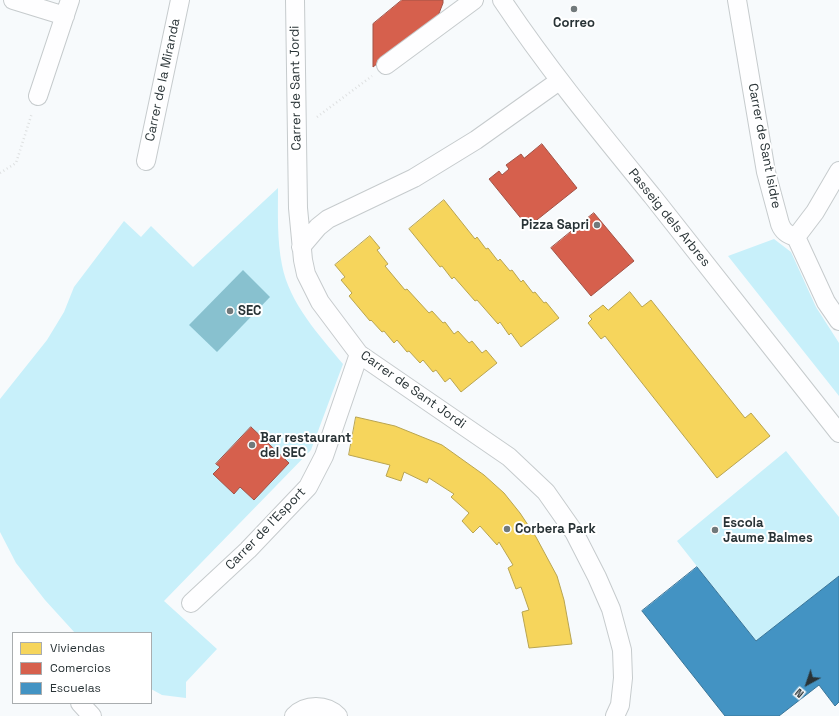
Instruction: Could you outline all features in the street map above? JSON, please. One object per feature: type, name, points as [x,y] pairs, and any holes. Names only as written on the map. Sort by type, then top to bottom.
[{"type":"street","points":[[13,0],[68,8],[38,96]]},
{"type":"street","name":"Carrer de la Miranda","points":[[146,160],[180,0]]},
{"type":"street","name":"Carrer de Sant Jordi","points":[[295,0],[298,208],[302,260],[306,274],[320,302],[359,354],[509,457],[546,492],[574,532],[597,577],[611,609],[622,650],[623,678],[620,704],[615,716]]},
{"type":"street","points":[[386,65],[474,0]]},
{"type":"street","name":"Passeig dels Arbres","points":[[502,0],[529,41],[559,81],[735,300],[839,433]]},
{"type":"street","name":"Carrer de Sant Isidre","points":[[737,0],[766,172],[782,230],[786,234],[796,237],[826,302],[839,321]]},
{"type":"street","points":[[301,247],[318,227],[328,219],[414,178],[476,140],[559,81]]},
{"type":"street","points":[[796,237],[815,212],[839,170]]},
{"type":"street","name":"Carrer de l'Esport","points":[[191,603],[248,550],[308,487],[324,456],[359,354]]},
{"type":"street","points":[[81,704],[92,716]]},
{"type":"street","points":[[294,716],[298,712],[314,707],[327,708],[332,710],[338,716]]},
{"type":"path","points":[[297,132],[386,65]]},
{"type":"path","points":[[0,173],[16,163],[38,96]]},
{"type":"shaded area","points":[[278,188],[279,246],[282,265],[291,293],[306,318],[343,364],[311,450],[164,601],[217,649],[186,682],[186,698],[162,695],[152,690],[152,632],[74,632],[45,600],[16,563],[0,532],[0,399],[47,340],[64,312],[74,287],[124,221],[141,237],[151,226],[193,267]]},
{"type":"shaded area","points":[[774,239],[791,252],[816,307],[839,343],[839,396],[728,256]]},
{"type":"shaded area","name":"SEC","points":[[243,270],[270,297],[217,352],[189,325]]},
{"type":"shaded area","points":[[786,451],[839,517],[839,576],[756,641],[677,541]]},
{"type":"building: Viviendas","points":[[444,200],[475,239],[477,237],[498,261],[500,259],[510,271],[512,270],[521,282],[523,280],[533,293],[535,292],[544,303],[546,302],[559,318],[521,347],[511,333],[509,335],[500,322],[498,324],[454,277],[452,279],[442,266],[440,267],[409,229]]},
{"type":"building: Viviendas","points":[[370,236],[380,248],[377,250],[388,264],[385,266],[405,290],[407,289],[429,313],[432,311],[443,323],[445,322],[454,334],[458,331],[469,343],[472,341],[482,353],[486,350],[497,363],[461,392],[450,378],[445,382],[436,370],[433,372],[423,360],[420,363],[409,351],[407,352],[397,340],[394,343],[384,331],[382,332],[371,320],[370,321],[349,296],[352,293],[341,280],[345,277],[335,265]]},
{"type":"building: Viviendas","points":[[630,292],[642,307],[651,300],[745,418],[751,413],[770,436],[717,478],[605,336],[601,339],[588,323],[592,319],[589,316],[603,305],[608,310]]},
{"type":"building: Viviendas","name":"Corbera Park","points":[[356,417],[395,426],[442,445],[484,475],[504,493],[536,537],[557,576],[564,600],[572,644],[529,648],[522,612],[529,610],[521,587],[516,589],[508,568],[513,565],[499,542],[497,545],[480,526],[473,533],[462,521],[469,513],[451,497],[454,494],[429,478],[427,483],[404,472],[401,481],[386,476],[390,465],[349,455]]},
{"type":"building: Comercios","points":[[402,0],[443,0],[443,3],[438,16],[373,67],[373,24]]},
{"type":"building: Comercios","points":[[542,144],[577,188],[528,227],[489,179],[499,171],[502,175],[509,169],[506,165],[521,154],[524,158]]},
{"type":"building: Comercios","points":[[594,213],[634,261],[591,296],[551,248]]},
{"type":"building: Comercios","name":"Bar restaurant del SEC","points":[[251,427],[289,463],[254,500],[240,487],[234,494],[213,474],[220,467],[216,464]]},
{"type":"building: Escuelas","points":[[697,567],[756,641],[839,576],[839,702],[835,706],[819,685],[779,716],[725,716],[642,611]]},
{"type":"place","name":"Correo","points":[[574,9]]},
{"type":"place","name":"Pizza Sapri","points":[[597,225]]},
{"type":"place","name":"SEC","points":[[230,311]]},
{"type":"place","name":"Bar restaurant del SEC","points":[[252,445]]},
{"type":"place","name":"Corbera Park","points":[[507,529]]},
{"type":"place","name":"Escola Jaume Balmes","points":[[715,530]]}]
